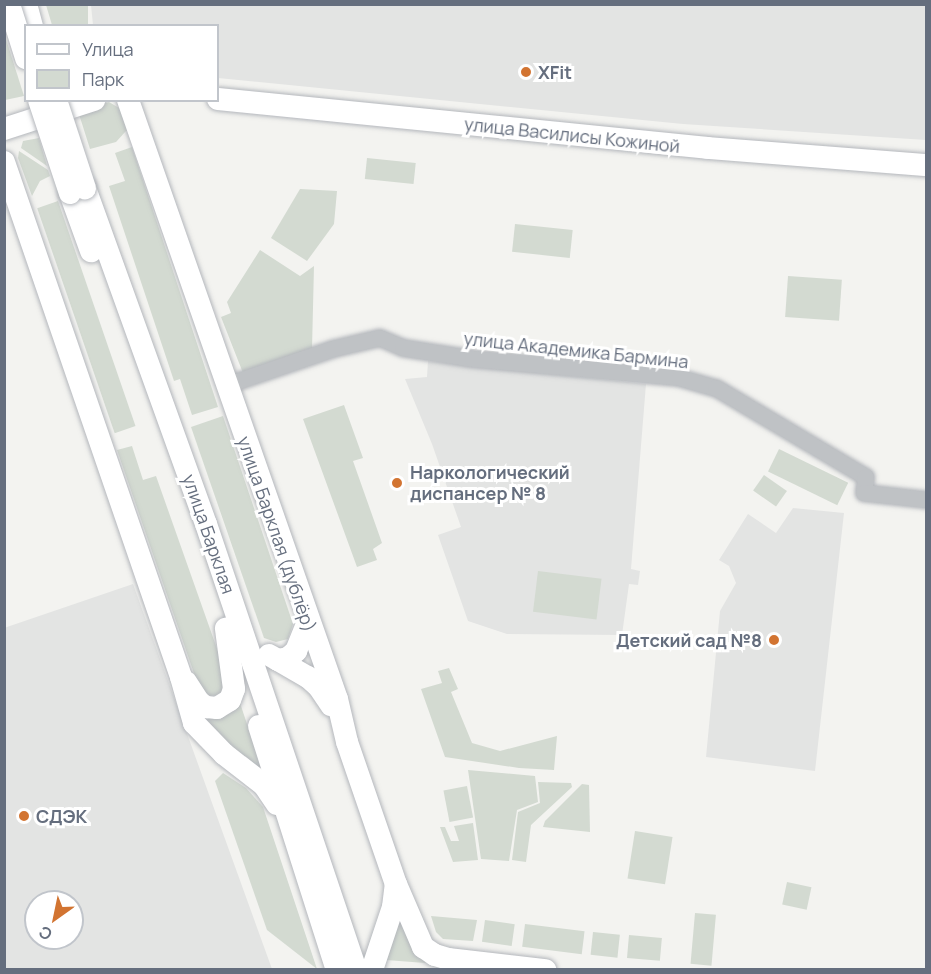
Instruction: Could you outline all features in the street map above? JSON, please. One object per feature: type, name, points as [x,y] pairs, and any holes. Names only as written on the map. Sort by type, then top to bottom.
[{"type":"street","points":[[9,4],[24,52]]},
{"type":"street","points":[[26,4],[31,24]]},
{"type":"street","name":"улица Василисы Кожиной","points":[[219,99],[697,147],[927,165]]},
{"type":"street","name":"улица Барклая","points":[[40,102],[77,191],[246,641],[356,969]]},
{"type":"street","name":"улица Барклая","points":[[56,102],[77,191],[226,628],[337,969]]},
{"type":"street","points":[[4,129],[88,102]]},
{"type":"street","name":"улица Барклая (дублёр)","points":[[129,102],[225,386],[337,699],[347,742],[396,884],[393,907],[372,969]]},
{"type":"street","points":[[4,162],[181,677],[194,723],[205,737],[224,754],[264,785],[273,796],[292,833]]},
{"type":"street","name":"улица Академика Бармина","points":[[225,386],[333,349],[380,338],[403,348],[473,359],[680,378],[716,388],[866,477],[864,493],[927,500]]},
{"type":"street","points":[[278,660],[288,658],[296,651],[308,622]]},
{"type":"street","points":[[181,677],[199,702],[206,707],[217,708],[230,700],[234,689],[226,628]]},
{"type":"street","points":[[246,641],[308,677],[319,687],[330,703],[347,742]]},
{"type":"street","points":[[396,884],[423,947],[435,955],[448,959],[545,969]]},
{"type":"shaded area","points":[[91,5],[926,5],[926,140],[683,124],[219,78],[219,24],[93,24]]},
{"type":"shaded area","points":[[428,361],[646,384],[631,569],[640,571],[638,585],[629,584],[622,635],[507,634],[468,621],[438,535],[461,527],[432,444],[405,379],[427,377]]},
{"type":"shaded area","name":"Детский сад №8","points":[[793,508],[844,513],[815,771],[706,757],[720,611],[736,583],[729,566],[719,560],[748,514],[776,533]]},
{"type":"shaded area","points":[[133,584],[272,969],[5,969],[4,628]]},
{"type":"green space","points":[[46,5],[88,5],[88,24],[52,24]]},
{"type":"green space","points":[[5,36],[24,96],[4,100]]},
{"type":"green space","points":[[109,102],[119,108],[135,128],[126,131],[116,142],[90,149],[78,111]]},
{"type":"green space","points":[[39,138],[47,166],[21,148],[23,141]]},
{"type":"green space","points":[[132,147],[218,407],[192,415],[180,379],[174,381],[109,186],[125,181],[115,153]]},
{"type":"green space","points":[[19,151],[48,170],[50,176],[40,181],[32,196],[18,158]]},
{"type":"green space","points":[[367,158],[416,163],[414,184],[365,179]]},
{"type":"green space","points":[[300,189],[337,191],[334,224],[307,261],[271,238]]},
{"type":"green space","points":[[58,201],[135,426],[115,433],[37,208]]},
{"type":"green space","points":[[515,224],[573,230],[570,258],[512,252]]},
{"type":"green space","points":[[260,250],[300,276],[314,266],[312,349],[243,373],[221,317],[231,313],[227,302]]},
{"type":"green space","points":[[788,276],[842,280],[839,321],[785,317]]},
{"type":"green space","points":[[344,405],[363,458],[353,461],[382,543],[373,549],[377,560],[357,567],[303,419]]},
{"type":"green space","points":[[223,416],[293,624],[288,639],[276,642],[264,638],[191,427]]},
{"type":"green space","points":[[132,446],[143,480],[156,476],[227,677],[228,682],[220,695],[209,696],[198,685],[117,450]]},
{"type":"green space","points":[[779,449],[848,483],[837,505],[768,471]]},
{"type":"green space","points":[[764,475],[787,491],[776,507],[753,491]]},
{"type":"green space","points":[[538,571],[602,579],[597,619],[533,612]]},
{"type":"green space","points":[[449,668],[458,689],[451,692],[472,743],[500,751],[557,736],[554,770],[519,768],[445,757],[421,689],[442,683],[438,671]]},
{"type":"green space","points":[[239,700],[263,772],[207,728],[203,713]]},
{"type":"green space","points":[[468,770],[535,776],[538,802],[517,810],[509,861],[481,859]]},
{"type":"green space","points":[[223,773],[246,788],[263,807],[317,969],[267,930],[215,781]]},
{"type":"green space","points":[[538,782],[571,783],[572,787],[531,825],[526,862],[512,860],[518,812],[540,803]]},
{"type":"green space","points":[[582,784],[589,785],[590,832],[543,827],[545,821]]},
{"type":"green space","points":[[467,786],[473,817],[450,822],[443,791]]},
{"type":"green space","points":[[473,823],[478,860],[453,862],[440,827],[445,827],[451,841],[459,841],[454,826]]},
{"type":"green space","points":[[635,831],[673,837],[665,884],[627,878]]},
{"type":"green space","points":[[787,882],[811,887],[807,910],[782,904]]},
{"type":"green space","points":[[695,913],[716,915],[711,966],[691,964]]},
{"type":"green space","points":[[431,916],[477,920],[473,941],[443,939],[436,932]]},
{"type":"green space","points":[[397,917],[426,960],[425,963],[386,960]]},
{"type":"green space","points":[[485,920],[515,924],[512,946],[482,942]]},
{"type":"green space","points":[[525,924],[585,931],[582,954],[522,947]]},
{"type":"green space","points":[[593,932],[620,935],[617,958],[591,955]]},
{"type":"green space","points":[[629,935],[662,938],[660,961],[627,958]]},
{"type":"place","name":"XFit","points":[[526,72]]},
{"type":"place","name":"Наркологический диспансер № 8","points":[[397,483]]},
{"type":"place","name":"Детский сад №8","points":[[774,640]]},
{"type":"place","name":"СДЭК","points":[[24,816]]}]
